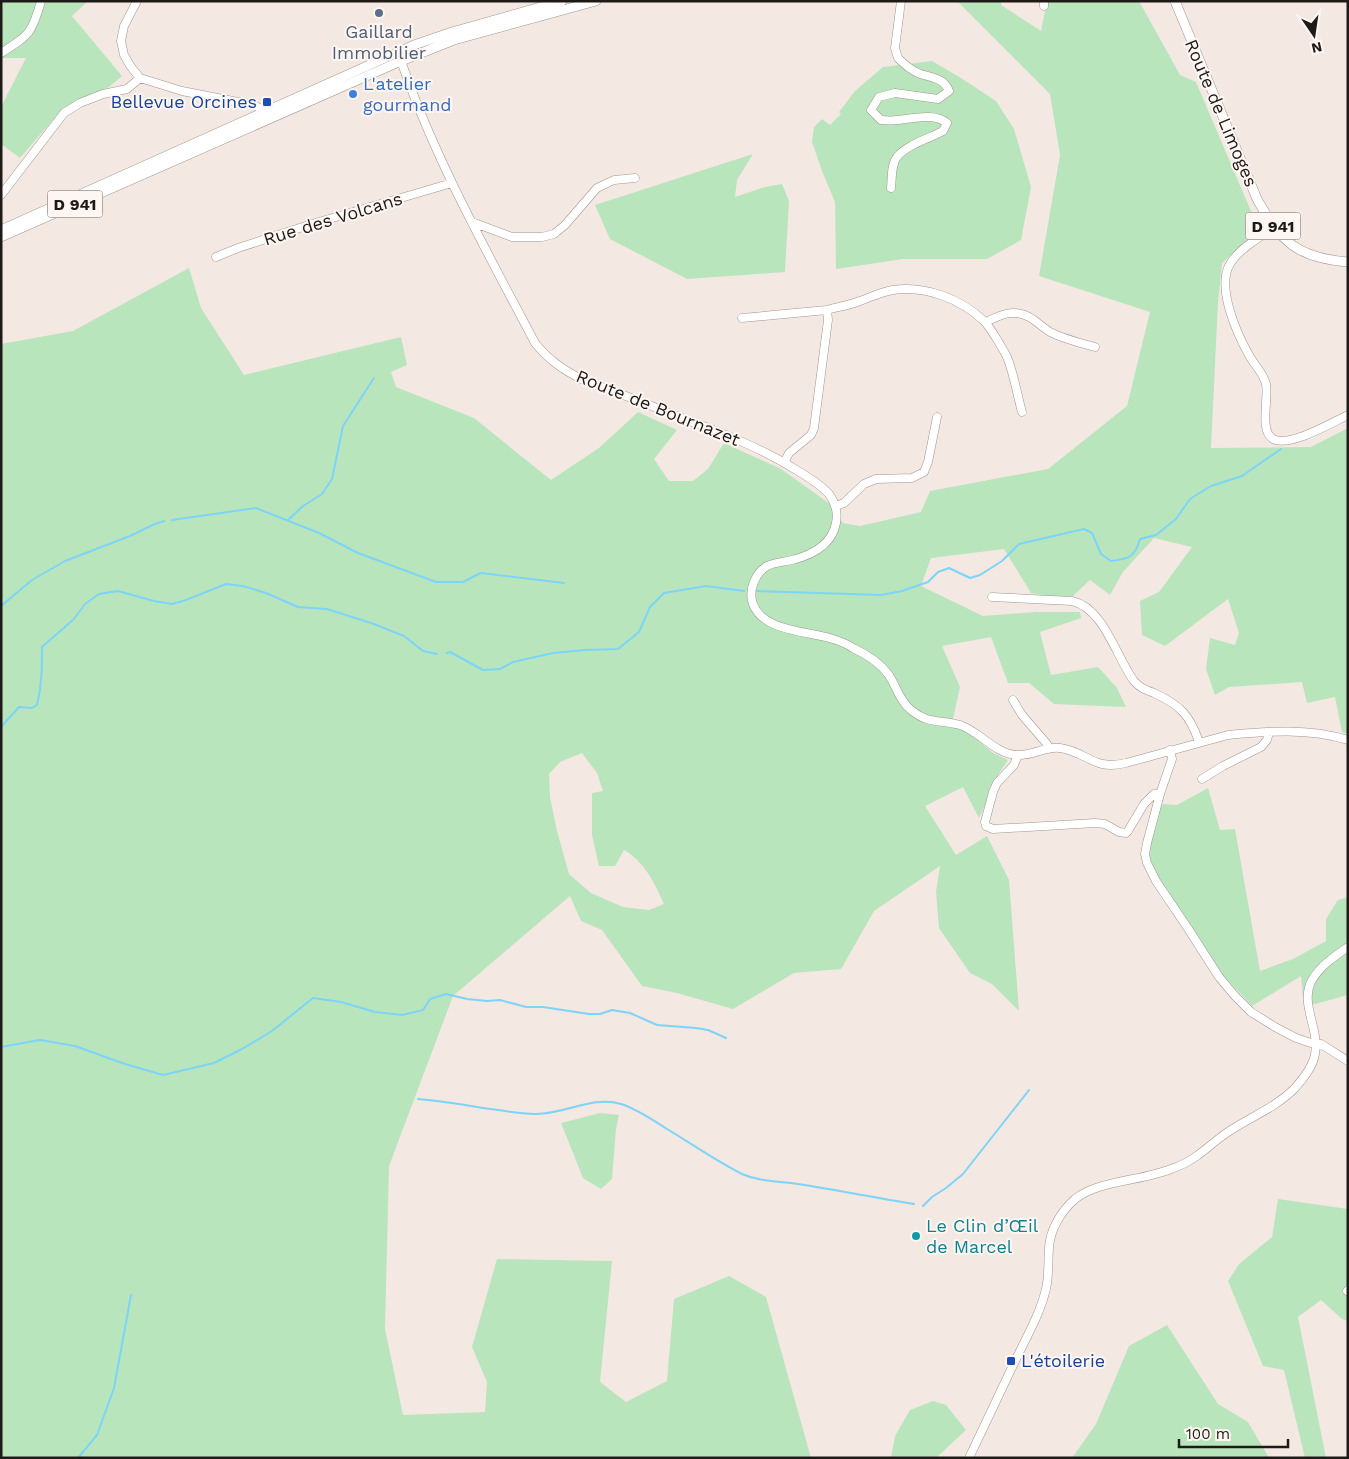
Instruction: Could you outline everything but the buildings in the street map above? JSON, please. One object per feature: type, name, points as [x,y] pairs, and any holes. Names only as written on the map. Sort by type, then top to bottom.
[{"type":"main road","name":"D 941","points":[[1,230],[399,57],[564,4],[596,1]]},
{"type":"main road","name":"Route de Limoges","points":[[1175,1],[1258,199],[1275,228],[1294,248],[1320,258],[1348,262]]},
{"type":"main road","name":"D 941","points":[[1,238],[268,115]]},
{"type":"street","points":[[1,53],[28,34],[36,21],[41,1]]},
{"type":"street","points":[[137,1],[124,26],[121,41],[124,55],[140,78],[182,91],[233,102],[252,104],[268,115]]},
{"type":"street","points":[[891,188],[893,165],[896,157],[910,146],[943,131],[947,123],[942,118],[919,117],[895,121],[881,120],[871,110],[874,104],[879,97],[895,93],[938,99],[949,91],[947,84],[938,79],[917,73],[898,58],[896,48],[900,1]]},
{"type":"street","name":"Route de Bournazet","points":[[399,57],[429,136],[452,183],[535,343],[546,356],[562,369],[581,379],[753,446],[826,490],[836,506]]},
{"type":"street","points":[[1,194],[64,113],[80,103],[103,94],[127,89],[140,78]]},
{"type":"street","points":[[472,222],[512,237],[542,238],[554,234],[565,225],[597,188],[614,180],[635,178]]},
{"type":"street","name":"Rue des Volcans","points":[[216,257],[312,224],[452,183]]},
{"type":"street","points":[[1275,228],[1243,250],[1230,265],[1226,279],[1226,296],[1234,322],[1249,356],[1262,373],[1266,384],[1265,415],[1267,430],[1271,438],[1278,441],[1289,440],[1321,429],[1348,414]]},
{"type":"street","points":[[742,318],[827,310],[894,290],[912,289],[931,292],[951,299],[974,312],[986,322],[1006,356],[1022,412]]},
{"type":"street","points":[[784,463],[789,453],[811,436],[814,428],[828,320],[827,310]]},
{"type":"street","points":[[986,322],[1010,312],[1022,314],[1060,336],[1095,347]]},
{"type":"street","points":[[936,417],[928,462],[924,472],[912,478],[876,479],[864,484],[844,502],[836,506],[837,520],[834,531],[828,541],[808,555],[766,567],[755,579],[752,584],[752,603],[757,612],[767,621],[784,628],[833,638],[853,648],[877,662],[888,674],[908,708],[924,719],[960,725],[999,750],[1010,754],[1030,754],[1048,748],[1062,748],[1096,763],[1109,766],[1131,762],[1228,735],[1307,732],[1348,740]]},
{"type":"street","points":[[992,597],[1072,601],[1087,607],[1107,632],[1121,661],[1136,683],[1141,688],[1170,701],[1183,711],[1193,727],[1199,742]]},
{"type":"street","points":[[1012,700],[1022,715],[1047,744],[1048,748]]},
{"type":"street","points":[[1202,779],[1261,747],[1267,740],[1268,732]]},
{"type":"street","points":[[1170,750],[1172,760],[1160,794],[1147,843],[1147,863],[1156,881],[1220,978],[1252,1012],[1296,1038],[1311,1044],[1321,1044],[1348,1061]]},
{"type":"street","points":[[1018,755],[1014,765],[997,783],[993,792],[985,822],[986,826],[993,829],[1084,822],[1105,824],[1119,832],[1126,832],[1144,804],[1154,794],[1160,794]]},
{"type":"street","points":[[969,1458],[1036,1318],[1046,1288],[1051,1236],[1056,1223],[1064,1211],[1074,1200],[1095,1188],[1171,1170],[1197,1156],[1226,1133],[1265,1111],[1294,1090],[1311,1067],[1315,1054],[1316,1044],[1308,1006],[1311,981],[1320,970],[1348,946]]},
{"type":"green space","points":[[1,1],[88,1],[72,16],[122,76],[109,87],[63,108],[20,158],[1,144],[1,107],[26,58],[1,58]]},
{"type":"green space","points":[[957,1],[1001,1],[1001,5],[1041,31],[1047,1],[1139,1],[1180,75],[1196,82],[1259,230],[1222,263],[1218,302],[1211,448],[1311,447],[1348,428],[1348,734],[1342,732],[1335,697],[1307,703],[1302,682],[1229,687],[1215,695],[1206,669],[1210,638],[1235,645],[1239,633],[1228,599],[1165,646],[1142,635],[1140,601],[1159,592],[1192,547],[1154,538],[1123,572],[1110,595],[1090,580],[1073,596],[1053,597],[1031,593],[1004,549],[931,558],[921,586],[983,616],[1035,612],[1080,612],[1081,618],[1040,632],[1051,675],[1098,667],[1117,688],[1126,707],[1054,704],[1029,683],[1008,683],[991,637],[942,646],[960,687],[953,719],[993,753],[1008,760],[990,787],[986,803],[979,818],[963,787],[925,806],[956,855],[987,836],[1009,880],[1019,1011],[992,984],[970,973],[939,928],[936,892],[940,866],[874,911],[841,969],[794,973],[733,1009],[677,993],[642,986],[602,930],[581,921],[570,896],[453,996],[389,1166],[385,1329],[403,1415],[485,1412],[487,1382],[472,1347],[497,1259],[612,1261],[600,1382],[626,1402],[667,1381],[674,1299],[729,1276],[766,1297],[811,1458],[1,1458],[1,344],[73,331],[189,268],[201,308],[244,375],[401,337],[407,365],[391,372],[396,387],[474,418],[551,480],[599,448],[638,412],[677,430],[654,459],[669,481],[693,481],[708,469],[724,443],[781,469],[830,504],[843,523],[860,526],[921,512],[930,491],[1048,469],[1127,406],[1150,312],[1039,276],[1060,155],[1050,94]],"holes":[[[582,753],[597,773],[603,791],[592,793],[592,835],[599,866],[615,866],[624,850],[644,867],[664,904],[649,910],[623,907],[591,893],[569,874],[550,797],[549,774],[560,762]]]},
{"type":"green space","points":[[932,61],[996,101],[1014,129],[1031,187],[1021,240],[987,259],[903,259],[836,269],[835,202],[812,142],[814,127],[822,119],[830,125],[841,114],[839,112],[855,91],[883,67]]},
{"type":"green space","points":[[753,154],[737,180],[735,197],[765,187],[782,184],[789,201],[785,272],[687,279],[610,239],[595,205]]},
{"type":"green space","points":[[1208,788],[1220,830],[1235,829],[1260,971],[1293,959],[1326,941],[1326,919],[1338,900],[1348,897],[1348,995],[1304,1007],[1301,976],[1252,1006],[1221,973],[1157,879],[1148,855],[1158,812],[1163,804],[1177,805]]},
{"type":"green space","points":[[600,1113],[619,1115],[612,1179],[601,1189],[583,1178],[561,1123]]},
{"type":"green space","points":[[1278,1199],[1348,1209],[1348,1321],[1342,1319],[1321,1300],[1298,1317],[1326,1458],[1305,1458],[1284,1370],[1263,1366],[1228,1281],[1239,1264],[1272,1237]]},
{"type":"green space","points":[[1167,1325],[1218,1404],[1248,1422],[1269,1458],[1072,1458],[1096,1424],[1129,1346]]},
{"type":"green space","points":[[933,1401],[946,1405],[966,1430],[936,1458],[891,1458],[895,1436],[910,1410]]},
{"type":"waterway","points":[[288,520],[303,506],[322,494],[332,479],[343,426],[374,378]]},
{"type":"waterway","points":[[757,591],[881,595],[902,591],[928,582],[938,572],[949,568],[970,578],[980,575],[1002,561],[1019,544],[1084,529],[1092,533],[1101,554],[1111,561],[1127,558],[1136,550],[1140,539],[1156,535],[1176,519],[1190,499],[1211,486],[1242,476],[1281,449]]},
{"type":"waterway","points":[[172,520],[256,508],[319,533],[358,553],[436,582],[463,582],[481,573],[564,583]]},
{"type":"waterway","points":[[1,606],[32,580],[65,561],[164,521]]},
{"type":"waterway","points":[[1,727],[19,707],[32,708],[37,705],[41,683],[42,647],[74,619],[85,604],[99,594],[118,591],[172,604],[226,584],[243,586],[266,593],[298,607],[327,609],[374,624],[404,636],[423,651],[437,654]]},
{"type":"waterway","points":[[447,653],[450,652],[483,670],[500,669],[513,662],[553,653],[618,649],[639,632],[650,607],[664,593],[706,586],[744,591]]},
{"type":"waterway","points":[[1,1047],[40,1040],[75,1046],[163,1075],[214,1063],[242,1049],[272,1031],[313,998],[341,1002],[375,1012],[402,1015],[423,1010],[430,999],[446,994],[467,999],[500,1000],[526,1007],[543,1007],[589,1014],[600,1014],[612,1010],[630,1013],[657,1025],[708,1030],[726,1038]]},
{"type":"waterway","points":[[923,1206],[963,1174],[1029,1090]]},
{"type":"waterway","points":[[418,1099],[535,1114],[557,1112],[589,1103],[610,1102],[621,1104],[645,1115],[723,1164],[749,1177],[914,1204]]},
{"type":"waterway","points":[[78,1458],[97,1435],[114,1388],[131,1295]]},
{"type":"place","name":"Gaillard Immobilier","points":[[379,13]]},
{"type":"place","name":"L'atelier gourmand","points":[[353,94]]},
{"type":"place","name":"Bellevue Orcines","points":[[267,102]]},
{"type":"place","name":"Le Clin d’Œil de Marcel","points":[[916,1236]]},
{"type":"place","name":"L'étoilerie","points":[[1011,1361]]}]
